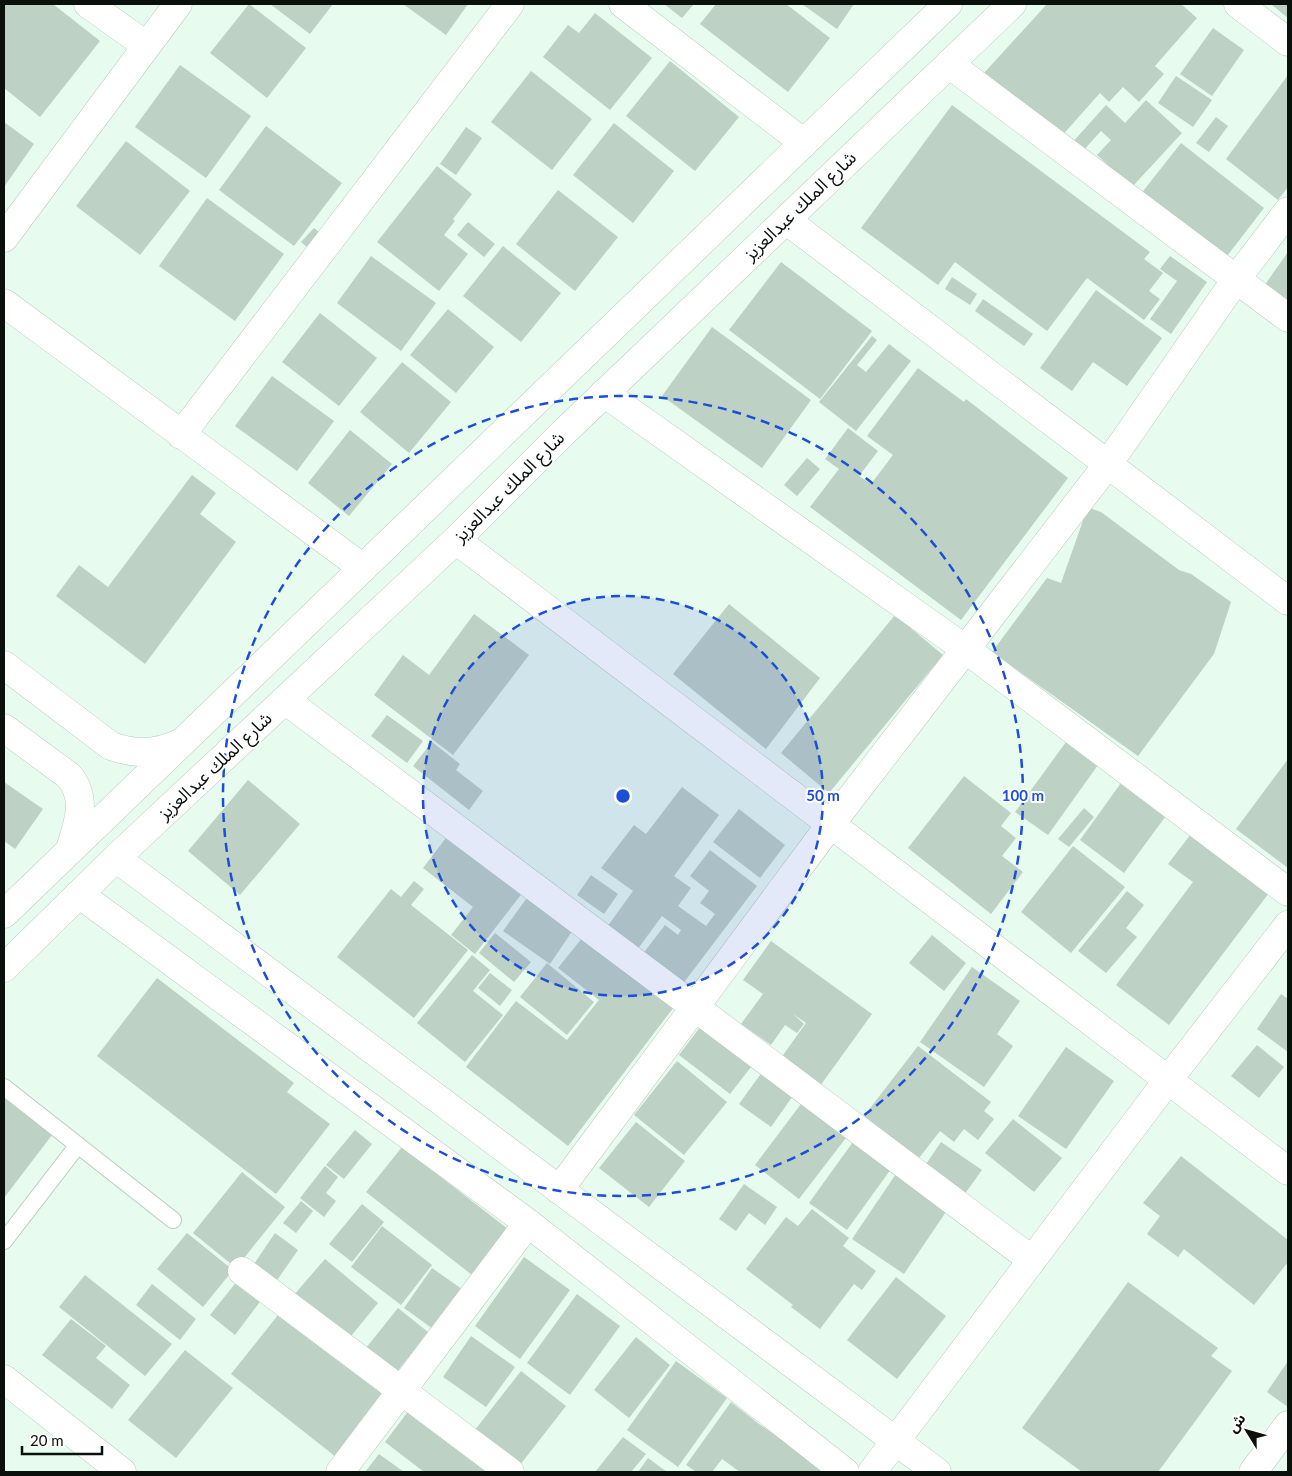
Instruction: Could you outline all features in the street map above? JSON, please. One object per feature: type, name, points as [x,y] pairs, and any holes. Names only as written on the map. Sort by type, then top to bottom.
[{"type":"street","points":[[88,4],[147,46]]},
{"type":"street","points":[[4,238],[178,4]]},
{"type":"street","points":[[181,435],[510,4]]},
{"type":"street","points":[[623,4],[804,143]]},
{"type":"street","points":[[4,914],[948,4]]},
{"type":"street","name":"شارع الملك عبدالعزيز","points":[[4,968],[116,858],[456,540],[604,393],[1012,4]]},
{"type":"street","points":[[1238,4],[1288,42]]},
{"type":"street","points":[[948,64],[1288,318]]},
{"type":"street","points":[[559,1190],[830,825],[964,648],[1108,464],[1236,278],[1288,211]]},
{"type":"street","points":[[786,220],[1288,601]]},
{"type":"street","points":[[4,303],[363,568]]},
{"type":"street","points":[[604,393],[964,648],[1288,892]]},
{"type":"street","points":[[456,540],[1288,1171]]},
{"type":"street","points":[[4,665],[111,746],[129,752],[144,753],[162,751],[186,740]]},
{"type":"street","points":[[285,700],[1032,1260]]},
{"type":"street","points":[[4,728],[69,776],[76,785],[81,812],[70,850]]},
{"type":"street","points":[[116,858],[937,1472]]},
{"type":"street","points":[[79,894],[528,1223],[845,1472]]},
{"type":"street","points":[[872,1472],[1168,1080],[1288,926]]},
{"type":"street","points":[[340,1472],[528,1223]]},
{"type":"street","points":[[242,1271],[510,1472]]},
{"type":"street","points":[[4,1379],[122,1472]]},
{"type":"street","points":[[1253,1472],[1288,1425]]},
{"type":"lane","points":[[4,1087],[173,1220]]},
{"type":"lane","points":[[4,1241],[78,1145]]},
{"type":"building","points":[[4,4],[53,4],[100,41],[40,117],[4,88]]},
{"type":"building","points":[[249,4],[306,48],[267,98],[210,53]]},
{"type":"building","points":[[270,4],[333,4],[310,34]]},
{"type":"building","points":[[403,4],[468,4],[446,35]]},
{"type":"building","points":[[664,4],[694,4],[682,18]]},
{"type":"building","points":[[716,4],[786,4],[830,38],[788,92],[700,24]]},
{"type":"building","points":[[802,4],[854,4],[837,29]]},
{"type":"building","points":[[1047,4],[1181,4],[1197,18],[1155,66],[1164,74],[1139,102],[1123,87],[1109,102],[1100,93],[1059,139],[984,73]]},
{"type":"building","points":[[1288,4],[1288,18],[1272,5]]},
{"type":"building","points":[[595,13],[652,58],[610,110],[543,57],[568,25],[579,33]]},
{"type":"building","points":[[1213,28],[1244,50],[1212,96],[1180,74]]},
{"type":"building","points":[[670,61],[739,117],[695,171],[626,116]]},
{"type":"building","points":[[180,65],[251,116],[206,178],[135,127]]},
{"type":"building","points":[[531,71],[592,119],[552,170],[491,122]]},
{"type":"building","points":[[1288,75],[1288,187],[1278,200],[1226,159]]},
{"type":"building","points":[[1176,76],[1212,100],[1193,127],[1158,103]]},
{"type":"building","points":[[1146,100],[1182,133],[1132,187],[1097,155],[1111,140],[1101,131],[1081,153],[1071,144],[1106,105],[1125,123]]},
{"type":"building","points":[[952,105],[1150,252],[1144,259],[1163,273],[1149,291],[1160,299],[1144,320],[1087,278],[1047,331],[955,262],[938,285],[861,228]]},
{"type":"building","points":[[1216,117],[1228,126],[1209,152],[1196,143]]},
{"type":"building","points":[[4,122],[34,144],[4,187]]},
{"type":"building","points":[[614,123],[674,171],[633,223],[573,175]]},
{"type":"building","points":[[266,126],[342,183],[294,246],[219,190]]},
{"type":"building","points":[[466,127],[482,138],[456,175],[440,164]]},
{"type":"building","points":[[126,141],[190,191],[140,255],[76,206]]},
{"type":"building","points":[[1181,143],[1264,208],[1224,260],[1140,195]]},
{"type":"building","points":[[437,166],[472,194],[453,219],[455,221],[444,235],[468,254],[439,291],[377,242]]},
{"type":"building","points":[[558,190],[618,237],[575,291],[516,244]]},
{"type":"building","points":[[207,198],[284,254],[235,321],[159,266]]},
{"type":"building","points":[[468,222],[495,244],[484,257],[457,235]]},
{"type":"building","points":[[314,228],[327,238],[314,253],[301,242]]},
{"type":"building","points":[[503,246],[561,293],[521,342],[463,296]]},
{"type":"building","points":[[1288,252],[1288,304],[1264,286]]},
{"type":"building","points":[[371,256],[436,303],[401,351],[337,303]]},
{"type":"building","points":[[1170,256],[1207,282],[1171,334],[1150,319],[1177,281],[1160,269]]},
{"type":"building","points":[[781,262],[872,331],[820,399],[729,330]]},
{"type":"building","points":[[952,277],[977,294],[970,305],[945,289]]},
{"type":"building","points":[[1096,290],[1162,338],[1127,386],[1093,362],[1072,391],[1040,368]]},
{"type":"building","points":[[983,299],[1033,334],[1024,346],[975,311]]},
{"type":"building","points":[[448,309],[494,347],[456,393],[410,355]]},
{"type":"building","points":[[320,313],[377,358],[339,406],[282,362]]},
{"type":"building","points":[[712,327],[811,400],[762,468],[662,396]]},
{"type":"building","points":[[872,336],[877,340],[857,365],[866,372],[889,344],[911,361],[856,431],[819,402]]},
{"type":"building","points":[[402,362],[451,402],[409,453],[360,412]]},
{"type":"building","points":[[918,368],[964,402],[966,399],[1068,478],[961,620],[810,507],[839,469],[825,459],[848,428],[878,451],[859,476],[871,484],[893,455],[867,436]]},
{"type":"building","points":[[272,376],[334,421],[297,471],[235,426]]},
{"type":"building","points":[[350,430],[392,464],[349,516],[308,483]]},
{"type":"building","points":[[807,458],[820,469],[797,496],[784,485]]},
{"type":"building","points":[[192,475],[216,493],[200,514],[236,542],[145,664],[56,596],[79,565],[108,587]]},
{"type":"building","points":[[1090,508],[1101,512],[1179,570],[1191,574],[1231,602],[1214,654],[1138,756],[992,652],[1047,578],[1061,583],[1085,515]]},
{"type":"building","points":[[729,604],[820,678],[766,749],[673,674]]},
{"type":"building","points":[[474,614],[529,655],[453,755],[374,695],[403,655],[429,675]]},
{"type":"building","points":[[895,615],[943,655],[829,793],[781,753]]},
{"type":"building","points":[[387,715],[423,741],[407,763],[371,736]]},
{"type":"building","points":[[432,742],[460,764],[456,770],[483,791],[469,810],[413,766]]},
{"type":"building","points":[[1066,742],[1098,765],[1048,835],[1015,812]]},
{"type":"building","points":[[1288,759],[1288,868],[1236,829]]},
{"type":"building","points":[[964,776],[1011,813],[1001,826],[1016,838],[1002,856],[1023,872],[991,914],[908,848]]},
{"type":"building","points":[[1126,776],[1171,809],[1124,873],[1080,840]]},
{"type":"building","points":[[248,780],[300,824],[240,895],[188,851]]},
{"type":"building","points":[[4,782],[43,809],[15,849],[4,841]]},
{"type":"building","points":[[682,787],[719,815],[674,876],[691,888],[678,906],[706,926],[715,914],[700,903],[709,891],[690,876],[710,850],[757,886],[682,985],[642,955],[665,925],[678,935],[681,930],[662,916],[637,950],[607,927],[633,891],[601,868],[634,825],[646,834]]},
{"type":"building","points":[[1084,808],[1094,817],[1069,847],[1058,839]]},
{"type":"building","points":[[739,809],[785,845],[760,878],[713,842]]},
{"type":"building","points":[[452,830],[527,887],[475,954],[451,935],[473,907],[423,868]]},
{"type":"building","points":[[1194,830],[1272,889],[1169,1025],[1116,985],[1193,882],[1168,864]]},
{"type":"building","points":[[1073,846],[1125,887],[1071,953],[1021,912]]},
{"type":"building","points":[[591,875],[618,894],[604,914],[577,895]]},
{"type":"building","points":[[414,881],[424,889],[411,905],[468,950],[414,1018],[337,957],[391,889],[401,897]]},
{"type":"building","points":[[1127,891],[1144,905],[1126,928],[1137,937],[1106,973],[1078,951]]},
{"type":"building","points":[[529,895],[575,927],[550,964],[503,931]]},
{"type":"building","points":[[495,933],[531,962],[514,982],[479,953]]},
{"type":"building","points":[[586,933],[677,1003],[568,1146],[466,1067],[516,1001],[567,1040],[599,1000],[558,968]]},
{"type":"building","points":[[932,935],[966,963],[944,991],[909,963]]},
{"type":"building","points":[[771,941],[872,1014],[820,1086],[781,1058],[806,1023],[793,1014],[804,1024],[797,1033],[785,1025],[771,1045],[741,1024],[763,994],[743,980]]},
{"type":"building","points":[[472,955],[490,970],[473,991],[503,1015],[465,1062],[417,1023]]},
{"type":"building","points":[[547,963],[594,1002],[567,1035],[520,997]]},
{"type":"building","points":[[972,967],[1020,1001],[997,1034],[1013,1046],[984,1087],[920,1042]]},
{"type":"building","points":[[490,973],[512,990],[500,1006],[478,988]]},
{"type":"building","points":[[157,978],[294,1083],[287,1092],[330,1124],[276,1194],[97,1056]]},
{"type":"building","points":[[1281,994],[1288,999],[1288,1052],[1257,1029]]},
{"type":"building","points":[[707,1018],[758,1058],[730,1094],[679,1055]]},
{"type":"building","points":[[1257,1045],[1284,1067],[1259,1098],[1231,1076]]},
{"type":"building","points":[[918,1046],[991,1102],[984,1111],[994,1119],[978,1140],[964,1129],[954,1142],[940,1131],[919,1158],[864,1116]]},
{"type":"building","points":[[1066,1047],[1114,1081],[1066,1149],[1018,1116]]},
{"type":"building","points":[[677,1061],[727,1102],[684,1155],[634,1115]]},
{"type":"building","points":[[765,1068],[797,1090],[771,1127],[739,1104]]},
{"type":"building","points":[[807,1096],[852,1130],[799,1199],[755,1165]]},
{"type":"building","points":[[4,1097],[52,1135],[4,1198]]},
{"type":"building","points":[[1013,1119],[1062,1158],[1034,1192],[985,1153]]},
{"type":"building","points":[[636,1122],[685,1161],[649,1207],[599,1168]]},
{"type":"building","points":[[355,1130],[372,1144],[344,1179],[326,1165]]},
{"type":"building","points":[[858,1135],[896,1162],[847,1230],[809,1203]]},
{"type":"building","points":[[941,1142],[982,1170],[964,1195],[924,1167]]},
{"type":"building","points":[[402,1147],[508,1229],[472,1275],[366,1192]]},
{"type":"building","points":[[1181,1156],[1288,1240],[1288,1262],[1254,1305],[1184,1249],[1178,1257],[1147,1234],[1160,1216],[1143,1203]]},
{"type":"building","points":[[325,1166],[338,1177],[326,1193],[336,1201],[324,1217],[300,1198]]},
{"type":"building","points":[[900,1168],[952,1203],[904,1274],[852,1239]]},
{"type":"building","points":[[242,1172],[285,1207],[236,1268],[193,1233]]},
{"type":"building","points":[[744,1184],[777,1207],[765,1225],[749,1213],[736,1231],[719,1219]]},
{"type":"building","points":[[301,1201],[313,1211],[296,1233],[283,1223]]},
{"type":"building","points":[[362,1204],[384,1222],[352,1262],[329,1244]]},
{"type":"building","points":[[812,1209],[849,1238],[843,1246],[876,1271],[862,1290],[854,1284],[820,1329],[791,1307],[793,1305],[746,1269],[786,1217],[798,1226]]},
{"type":"building","points":[[382,1226],[432,1265],[401,1305],[351,1267]]},
{"type":"building","points":[[187,1233],[233,1270],[203,1307],[157,1269]]},
{"type":"building","points":[[275,1233],[298,1250],[273,1286],[250,1270]]},
{"type":"building","points":[[524,1257],[570,1290],[520,1359],[475,1326]]},
{"type":"building","points":[[325,1259],[378,1303],[347,1341],[293,1296]]},
{"type":"building","points":[[432,1268],[462,1289],[433,1329],[404,1308]]},
{"type":"building","points":[[85,1275],[172,1344],[145,1376],[59,1307]]},
{"type":"building","points":[[896,1277],[946,1316],[897,1379],[847,1340]]},
{"type":"building","points":[[238,1280],[262,1299],[235,1335],[210,1315]]},
{"type":"building","points":[[1128,1282],[1218,1348],[1211,1356],[1232,1371],[1158,1472],[1082,1472],[1022,1428]]},
{"type":"building","points":[[152,1284],[196,1319],[180,1340],[136,1305]]},
{"type":"building","points":[[577,1294],[620,1326],[570,1395],[527,1363]]},
{"type":"building","points":[[398,1308],[428,1332],[397,1372],[366,1348]]},
{"type":"building","points":[[282,1310],[386,1393],[336,1457],[231,1374]]},
{"type":"building","points":[[71,1319],[106,1346],[96,1358],[130,1385],[112,1409],[42,1355]]},
{"type":"building","points":[[471,1336],[515,1367],[486,1407],[443,1377]]},
{"type":"building","points":[[636,1337],[670,1365],[629,1418],[594,1390]]},
{"type":"building","points":[[185,1350],[233,1388],[176,1458],[128,1420]]},
{"type":"building","points":[[676,1361],[727,1398],[678,1467],[627,1430]]},
{"type":"building","points":[[1288,1361],[1288,1407],[1267,1392]]},
{"type":"building","points":[[521,1371],[566,1406],[516,1470],[471,1435]]},
{"type":"building","points":[[731,1402],[827,1472],[740,1472],[722,1459],[712,1472],[696,1472],[686,1465]]},
{"type":"building","points":[[413,1405],[500,1472],[424,1472],[385,1442]]},
{"type":"building","points":[[623,1437],[646,1454],[631,1472],[595,1472]]},
{"type":"building","points":[[379,1454],[404,1472],[365,1472]]},
{"type":"building","points":[[648,1458],[667,1472],[638,1472]]}]
